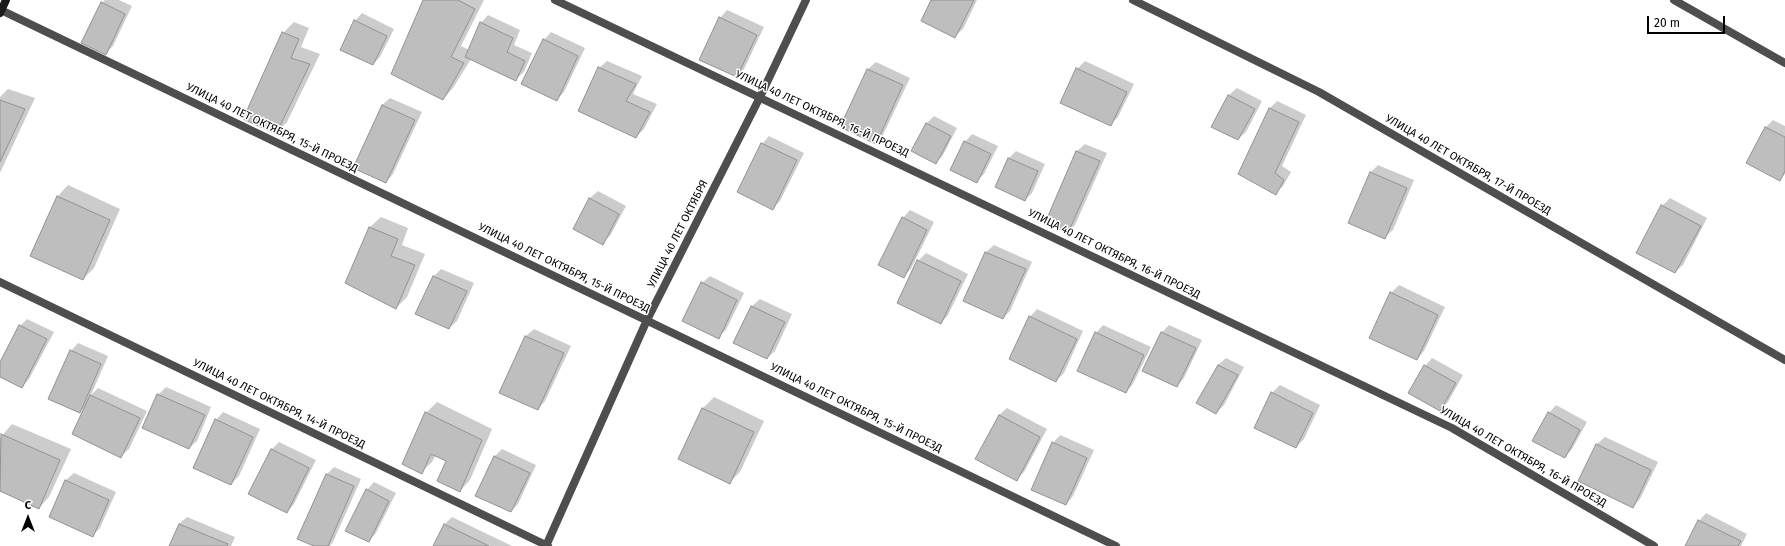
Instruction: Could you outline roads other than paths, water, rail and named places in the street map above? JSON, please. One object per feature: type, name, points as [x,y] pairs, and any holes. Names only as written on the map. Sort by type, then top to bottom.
[{"type":"street","points":[[1,12],[6,0]]},
{"type":"street","name":"УЛИЦА 40 ЛЕТ ОКТЯБРЯ, 16-Й ПРОЕЗД","points":[[555,0],[1452,428],[1654,546]]},
{"type":"street","name":"УЛИЦА 40 ЛЕТ ОКТЯБРЯ","points":[[547,546],[647,320],[760,97],[806,0]]},
{"type":"street","name":"УЛИЦА 40 ЛЕТ ОКТЯБРЯ, 17-Й ПРОЕЗД","points":[[1134,0],[1319,92],[1785,360]]},
{"type":"street","points":[[1674,0],[1785,63]]},
{"type":"street","name":"УЛИЦА 40 ЛЕТ ОКТЯБРЯ, 15-Й ПРОЕЗД","points":[[1,12],[647,320],[1116,546]]},
{"type":"street","name":"УЛИЦА 40 ЛЕТ ОКТЯБРЯ, 14-Й ПРОЕЗД","points":[[0,282],[547,546]]}]
